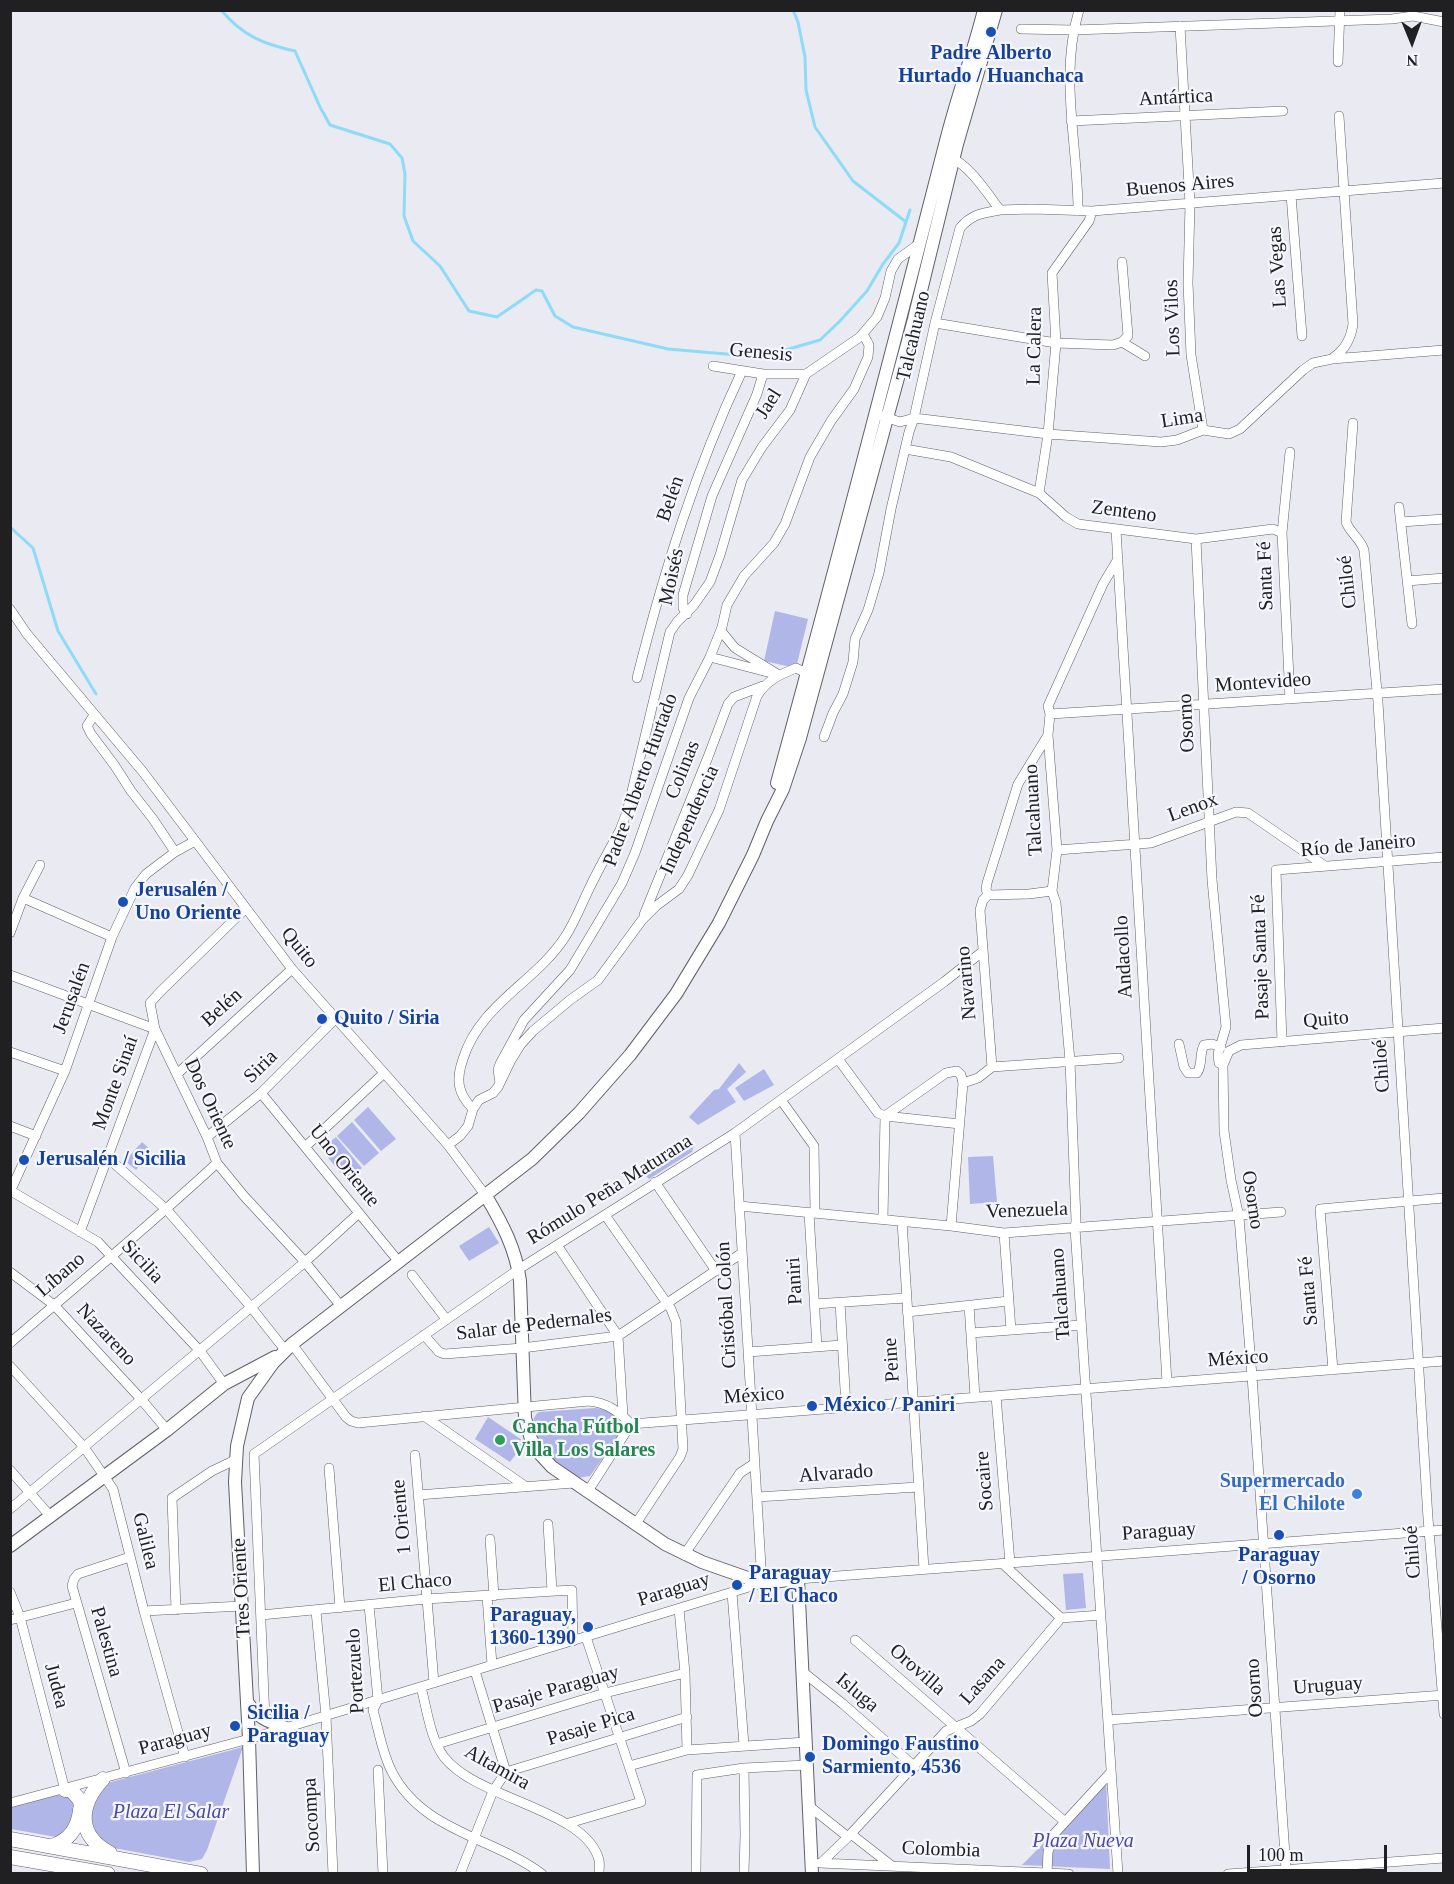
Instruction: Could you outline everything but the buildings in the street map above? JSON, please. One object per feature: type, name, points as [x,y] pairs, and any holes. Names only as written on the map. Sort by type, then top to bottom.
[{"type":"highway","points":[[52,1846],[65,1840],[73,1832],[79,1821],[84,1791],[96,1781]]},
{"type":"highway","points":[[96,1781],[88,1801],[86,1826],[92,1841],[98,1847],[117,1857]]},
{"type":"highway","points":[[65,1790],[71,1790],[76,1794],[81,1805]]},
{"type":"highway","points":[[10,1839],[201,1874]]},
{"type":"highway","points":[[10,1857],[72,1870],[108,1874]]},
{"type":"main road","points":[[881,416],[914,319],[948,156],[984,10]]},
{"type":"main road","points":[[10,1546],[167,1430],[224,1384],[286,1349],[340,1305],[532,1159],[614,1075],[656,1023],[690,974],[753,855],[783,789],[794,758],[881,416],[919,244],[996,10]]},
{"type":"main road","points":[[767,821],[843,560]]},
{"type":"main road","points":[[486,1196],[509,1238],[519,1269],[524,1406],[528,1432],[535,1446],[552,1467],[635,1525],[684,1555],[762,1583]]},
{"type":"main road","points":[[253,1874],[248,1701],[235,1460],[238,1436],[248,1398],[286,1349]]},
{"type":"main road","points":[[798,1579],[809,1806],[815,1867]]},
{"type":"main road","name":"Paraguay","points":[[762,1583],[798,1579]]},
{"type":"main road","points":[[248,1701],[254,1711],[265,1720],[286,1728]]},
{"type":"street","points":[[1078,211],[1069,102],[1074,30],[1080,10]]},
{"type":"street","points":[[1021,29],[1074,30],[1180,26],[1339,16],[1392,19],[1416,14],[1443,22]]},
{"type":"street","points":[[1338,62],[1339,16]]},
{"type":"street","name":"Los Vilos","points":[[1180,26],[1190,204],[1188,283],[1191,355],[1203,430]]},
{"type":"street","name":"Antártica","points":[[1071,121],[1283,111]]},
{"type":"street","points":[[1332,359],[1345,347],[1352,333],[1353,324],[1339,116]]},
{"type":"street","points":[[948,156],[960,162],[1000,210]]},
{"type":"street","name":"Buenos Aires","points":[[1000,210],[1092,212],[1443,183]]},
{"type":"street","name":"Las Vegas","points":[[1291,195],[1302,336]]},
{"type":"street","name":"Talcahuano","points":[[824,737],[843,694],[853,662],[855,639],[868,610],[876,582],[909,432],[960,228],[977,214],[1000,210]]},
{"type":"street","name":"La Calera","points":[[1039,493],[1048,434],[1056,343],[1052,273],[1089,221],[1092,212]]},
{"type":"street","points":[[806,374],[863,334],[877,317],[885,298],[891,272],[898,259],[919,244]]},
{"type":"street","points":[[935,323],[1056,343],[1113,345],[1122,342],[1128,336],[1122,261]]},
{"type":"street","name":"Padre Alberto Hurtado","points":[[500,1083],[498,1070],[500,1064],[524,1020],[570,970],[622,882],[635,853],[689,698],[722,627],[727,605],[744,576],[774,543],[785,524],[810,457],[831,421],[854,389],[868,357],[869,345],[863,334]]},
{"type":"street","points":[[1122,342],[1145,356]]},
{"type":"street","name":"Lima","points":[[900,422],[914,418],[1048,434],[1161,442],[1178,440],[1203,430],[1229,434],[1240,429],[1303,369],[1313,363],[1332,359],[1443,350]]},
{"type":"street","name":"Genesis","points":[[713,366],[763,374],[806,374]]},
{"type":"street","name":"Belén","points":[[637,678],[688,501],[717,423],[742,371]]},
{"type":"street","name":"Moisés","points":[[473,1108],[461,1093],[458,1082],[458,1075],[471,1039],[480,1024],[504,998],[550,958],[566,936],[620,830],[627,812],[670,632],[687,614],[683,608],[683,595],[712,496],[757,394],[763,374]]},
{"type":"street","name":"Jael","points":[[687,614],[710,582],[742,480],[762,447],[790,410],[806,374]]},
{"type":"street","points":[[881,416],[900,422],[909,432]]},
{"type":"street","name":"Chiloé","points":[[1353,423],[1346,522],[1348,529],[1362,542],[1364,550],[1377,694],[1429,1531],[1443,1714]]},
{"type":"street","name":"Zenteno","points":[[905,449],[951,458],[1039,493],[1066,517],[1078,524],[1196,539],[1273,529],[1282,533]]},
{"type":"street","name":"Santa Fé","points":[[1290,452],[1282,533],[1290,699]]},
{"type":"street","points":[[1399,507],[1412,624]]},
{"type":"street","points":[[1401,522],[1443,519]]},
{"type":"street","name":"Andacollo","points":[[1116,530],[1167,1383]]},
{"type":"street","name":"Osorno","points":[[1196,539],[1212,880],[1226,1027],[1218,1054],[1219,1063],[1223,1065],[1224,1131],[1239,1217],[1286,1869]]},
{"type":"street","points":[[1050,714],[1049,702],[1103,584],[1118,559]]},
{"type":"street","points":[[1407,581],[1443,578]]},
{"type":"street","name":"Quito","points":[[10,609],[27,634],[143,772],[292,969],[448,1145],[486,1196]]},
{"type":"street","points":[[722,627],[721,631],[735,648],[779,675]]},
{"type":"street","points":[[710,657],[779,675]]},
{"type":"street","points":[[763,686],[779,675],[796,668],[808,674]]},
{"type":"street","name":"Independencia","points":[[448,1145],[468,1126],[473,1108],[479,1100],[493,1093],[521,1044],[570,1000],[598,980],[642,920],[656,906],[679,890],[718,810],[757,696],[763,686]]},
{"type":"street","name":"Colinas","points":[[642,920],[728,704],[734,697],[763,686]]},
{"type":"street","name":"Montevideo","points":[[1050,714],[1443,689]]},
{"type":"street","name":"Talcahuano","points":[[1050,714],[1048,735],[1058,850],[1052,891],[1056,903],[1070,1061],[1075,1228],[1118,1874]]},
{"type":"street","points":[[94,715],[88,723],[88,729],[175,852]]},
{"type":"street","name":"Navarino","points":[[992,1067],[980,910],[983,900],[988,895],[987,883],[1011,800],[1018,784],[1048,735]]},
{"type":"street","name":"Lenox","points":[[1058,850],[1151,843],[1236,812],[1248,813],[1325,866]]},
{"type":"street","name":"Jerusalén","points":[[11,1191],[65,1071],[112,937],[139,881],[175,852],[195,841]]},
{"type":"street","name":"Río de Janeiro","points":[[1276,870],[1443,857]]},
{"type":"street","points":[[10,933],[23,898],[40,865]]},
{"type":"street","name":"Pasaje Santa Fé","points":[[1276,870],[1282,1042]]},
{"type":"street","points":[[988,895],[1052,891]]},
{"type":"street","points":[[23,898],[112,937]]},
{"type":"street","name":"Monte Sinaí","points":[[80,1232],[155,1029],[150,1004],[159,992],[245,909]]},
{"type":"street","name":"Rómulo Peña Maturana","points":[[254,1454],[519,1269],[735,1133],[982,952]]},
{"type":"street","name":"Belén","points":[[177,1074],[292,969]]},
{"type":"street","points":[[10,975],[155,1029]]},
{"type":"street","name":"Siria","points":[[207,1137],[261,1093],[336,1018]]},
{"type":"street","name":"Dos Oriente","points":[[155,1029],[207,1137],[217,1163],[340,1305]]},
{"type":"street","name":"Quito","points":[[1223,1065],[1226,1055],[1237,1046],[1443,1029]]},
{"type":"street","points":[[1179,1044],[1184,1067],[1188,1073],[1197,1073],[1201,1067],[1204,1044],[1221,1047]]},
{"type":"street","points":[[10,1052],[65,1071]]},
{"type":"street","points":[[963,1083],[978,1078],[992,1067],[1119,1058]]},
{"type":"street","points":[[838,1059],[878,1113],[885,1116],[960,1124]]},
{"type":"street","points":[[885,1116],[951,1071],[960,1072],[963,1083],[951,1226]]},
{"type":"street","points":[[305,1147],[384,1073]]},
{"type":"street","name":"Uno Oriente","points":[[261,1093],[399,1262]]},
{"type":"street","name":"Paniri","points":[[781,1100],[814,1146],[812,1213],[817,1347]]},
{"type":"street","points":[[883,1219],[885,1116]]},
{"type":"street","points":[[10,1126],[36,1136]]},
{"type":"street","name":"Cristóbal Colón","points":[[735,1133],[762,1583]]},
{"type":"street","points":[[108,1158],[167,1210],[286,1349],[333,1398],[346,1417],[354,1422],[589,1401],[606,1404],[631,1424],[588,1491]]},
{"type":"street","name":"Líbano","points":[[10,1343],[111,1255],[167,1210],[217,1163]]},
{"type":"street","points":[[655,1182],[716,1271]]},
{"type":"street","name":"Sicilia","points":[[11,1191],[98,1242],[200,1351],[224,1384]]},
{"type":"street","points":[[1410,1201],[1443,1198]]},
{"type":"street","name":"Santa Fé","points":[[1333,1370],[1320,1209],[1410,1201]]},
{"type":"street","name":"Venezuela","points":[[739,1206],[1004,1233],[1239,1217],[1281,1212]]},
{"type":"street","points":[[10,1509],[305,1262],[359,1213]]},
{"type":"street","points":[[605,1215],[674,1313],[676,1322],[684,1438],[682,1452],[635,1525]]},
{"type":"street","name":"Peine","points":[[902,1221],[924,1569]]},
{"type":"street","points":[[1004,1233],[1011,1330]]},
{"type":"street","points":[[557,1245],[618,1336],[623,1416]]},
{"type":"street","name":"Salar de Pedernales","points":[[423,1335],[442,1354],[522,1348],[618,1336],[742,1253]]},
{"type":"street","name":"Nazareno","points":[[10,1272],[54,1305],[167,1430]]},
{"type":"street","points":[[412,1275],[446,1319]]},
{"type":"street","points":[[814,1304],[906,1298]]},
{"type":"street","points":[[907,1312],[1009,1301]]},
{"type":"street","points":[[840,1302],[846,1407]]},
{"type":"street","points":[[969,1305],[975,1397]]},
{"type":"street","points":[[971,1332],[1081,1324]]},
{"type":"street","points":[[748,1352],[842,1346]]},
{"type":"street","name":"México","points":[[631,1424],[1443,1361]]},
{"type":"street","name":"Galilea","points":[[10,1366],[84,1447],[113,1489],[185,1757]]},
{"type":"street","name":"Socaire","points":[[996,1396],[1006,1563]]},
{"type":"street","points":[[424,1416],[525,1486]]},
{"type":"street","name":"Tres Oriente","points":[[254,1454],[265,1720]]},
{"type":"street","name":"1 Oriente","points":[[415,1455],[434,1683]]},
{"type":"street","points":[[176,1610],[172,1498],[212,1471],[235,1460]]},
{"type":"street","points":[[684,1555],[740,1473],[755,1462]]},
{"type":"street","points":[[328,1468],[340,1608]]},
{"type":"street","points":[[10,1470],[51,1517]]},
{"type":"street","points":[[418,1495],[574,1483]]},
{"type":"street","name":"Alvarado","points":[[757,1497],[918,1486]]},
{"type":"street","points":[[548,1524],[552,1591]]},
{"type":"street","name":"Paraguay","points":[[798,1579],[1443,1530]]},
{"type":"street","points":[[490,1539],[492,1665]]},
{"type":"street","name":"Palestina","points":[[126,1773],[72,1586],[78,1574],[130,1557]]},
{"type":"street","points":[[1006,1563],[1061,1618],[1101,1616]]},
{"type":"street","name":"Paraguay","points":[[10,1803],[249,1739],[762,1583]]},
{"type":"street","name":"El Chaco","points":[[261,1615],[426,1599],[572,1590],[573,1641]]},
{"type":"street","name":"Judea","points":[[10,1592],[15,1618],[65,1790]]},
{"type":"street","points":[[732,1593],[744,1745]]},
{"type":"street","points":[[15,1618],[76,1603]]},
{"type":"street","name":"Portezuelo","points":[[369,1605],[378,1700],[373,1710],[389,1767],[400,1786],[412,1800],[435,1819],[506,1852],[542,1874]]},
{"type":"street","points":[[144,1611],[242,1606]]},
{"type":"street","points":[[679,1609],[685,1672],[687,1750]]},
{"type":"street","name":"Socompa","points":[[316,1611],[326,1716],[333,1874]]},
{"type":"street","name":"Lasana","points":[[815,1867],[850,1836],[942,1736],[955,1726],[971,1721],[980,1714],[1061,1618]]},
{"type":"street","points":[[569,1823],[641,1802],[586,1637]]},
{"type":"street","name":"Orovilla","points":[[855,1640],[1064,1821]]},
{"type":"street","points":[[460,1874],[493,1791],[506,1772],[475,1671]]},
{"type":"street","name":"Pasaje Paraguay","points":[[436,1744],[605,1693],[685,1672]]},
{"type":"street","name":"Isluga","points":[[803,1672],[915,1767]]},
{"type":"street","name":"Altamira","points":[[422,1687],[436,1744],[445,1758],[463,1774],[493,1791],[569,1823],[594,1848],[599,1860],[599,1874]]},
{"type":"street","name":"Uruguay","points":[[1108,1720],[1443,1695]]},
{"type":"street","name":"Pasaje Pica","points":[[506,1772],[687,1717]]},
{"type":"street","points":[[629,1766],[687,1750],[806,1742]]},
{"type":"street","points":[[696,1874],[697,1775],[744,1768],[807,1765]]},
{"type":"street","points":[[744,1768],[744,1874]]},
{"type":"street","points":[[378,1770],[383,1874]]},
{"type":"street","points":[[1042,1873],[1053,1834],[1111,1772]]},
{"type":"street","points":[[809,1806],[892,1866]]},
{"type":"street","points":[[1228,1874],[1443,1858]]},
{"type":"street","name":"Colombia","points":[[815,1867],[867,1869],[892,1866],[911,1870],[1069,1874]]},
{"type":"green space","points":[[775,611],[808,619],[796,668],[764,661]]},
{"type":"green space","points":[[739,1063],[746,1072],[727,1089],[736,1102],[698,1125],[689,1117],[714,1090],[719,1089]]},
{"type":"green space","points":[[764,1069],[774,1085],[744,1101],[735,1088]]},
{"type":"green space","points":[[368,1107],[396,1139],[381,1151],[354,1120]]},
{"type":"green space","points":[[352,1122],[379,1153],[364,1166],[337,1136]]},
{"type":"green space","points":[[336,1137],[362,1168],[347,1181],[321,1149]]},
{"type":"green space","points":[[691,1140],[694,1145],[692,1152],[649,1179],[645,1175],[641,1178],[639,1176]]},
{"type":"green space","points":[[142,1142],[152,1151],[136,1170],[125,1161]]},
{"type":"green space","points":[[993,1156],[997,1202],[970,1204],[968,1157]]},
{"type":"green space","points":[[489,1227],[499,1243],[469,1261],[459,1246]]},
{"type":"green space","points":[[595,1408],[616,1416],[621,1429],[590,1476],[578,1478],[548,1454],[538,1439],[533,1424],[534,1417],[539,1412]]},
{"type":"green space","name":"Cancha Fútbol Villa Los Salares","points":[[488,1417],[525,1442],[510,1462],[475,1439]]},
{"type":"green space","points":[[1083,1573],[1086,1608],[1066,1610],[1063,1574]]},
{"type":"green space","name":"Plaza El Salar","points":[[243,1747],[202,1859],[189,1862],[114,1848],[98,1835],[93,1826],[93,1807],[96,1797],[111,1782]]},
{"type":"green space","name":"Plaza Nueva","points":[[1106,1780],[1110,1869],[1022,1865]]},
{"type":"green space","name":"Plaza El Salar","points":[[67,1793],[75,1801],[75,1819],[61,1836],[11,1829],[11,1807]]},
{"type":"waterway","points":[[221,10],[237,26],[254,38],[295,51],[330,125],[390,144],[402,158],[405,174],[404,216],[413,241],[440,266],[469,311],[497,317],[536,290],[542,291],[555,316],[573,327],[668,349],[749,356],[775,353],[820,340],[839,322],[867,291],[899,243],[910,210]]},
{"type":"waterway","points":[[793,10],[798,22],[805,57],[806,90],[815,127],[853,181],[906,222]]},
{"type":"waterway","points":[[10,527],[33,548],[58,631],[96,694]]},
{"type":"place","name":"Padre Alberto Hurtado / Huanchaca","points":[[991,32]]},
{"type":"place","name":"Jerusalén / Uno Oriente","points":[[123,902]]},
{"type":"place","name":"Quito / Siria","points":[[322,1019]]},
{"type":"place","name":"Jerusalén / Sicilia","points":[[24,1160]]},
{"type":"place","name":"México / Paniri","points":[[812,1406]]},
{"type":"place","name":"Cancha Fútbol Villa Los Salares","points":[[500,1440]]},
{"type":"place","name":"Supermercado El Chilote","points":[[1357,1494]]},
{"type":"place","name":"Paraguay / Osorno","points":[[1279,1535]]},
{"type":"place","name":"Paraguay / El Chaco","points":[[737,1585]]},
{"type":"place","name":"Paraguay, 1360-1390","points":[[588,1627]]},
{"type":"place","name":"Sicilia / Paraguay","points":[[235,1726]]},
{"type":"place","name":"Domingo Faustino Sarmiento, 4536","points":[[810,1757]]}]
